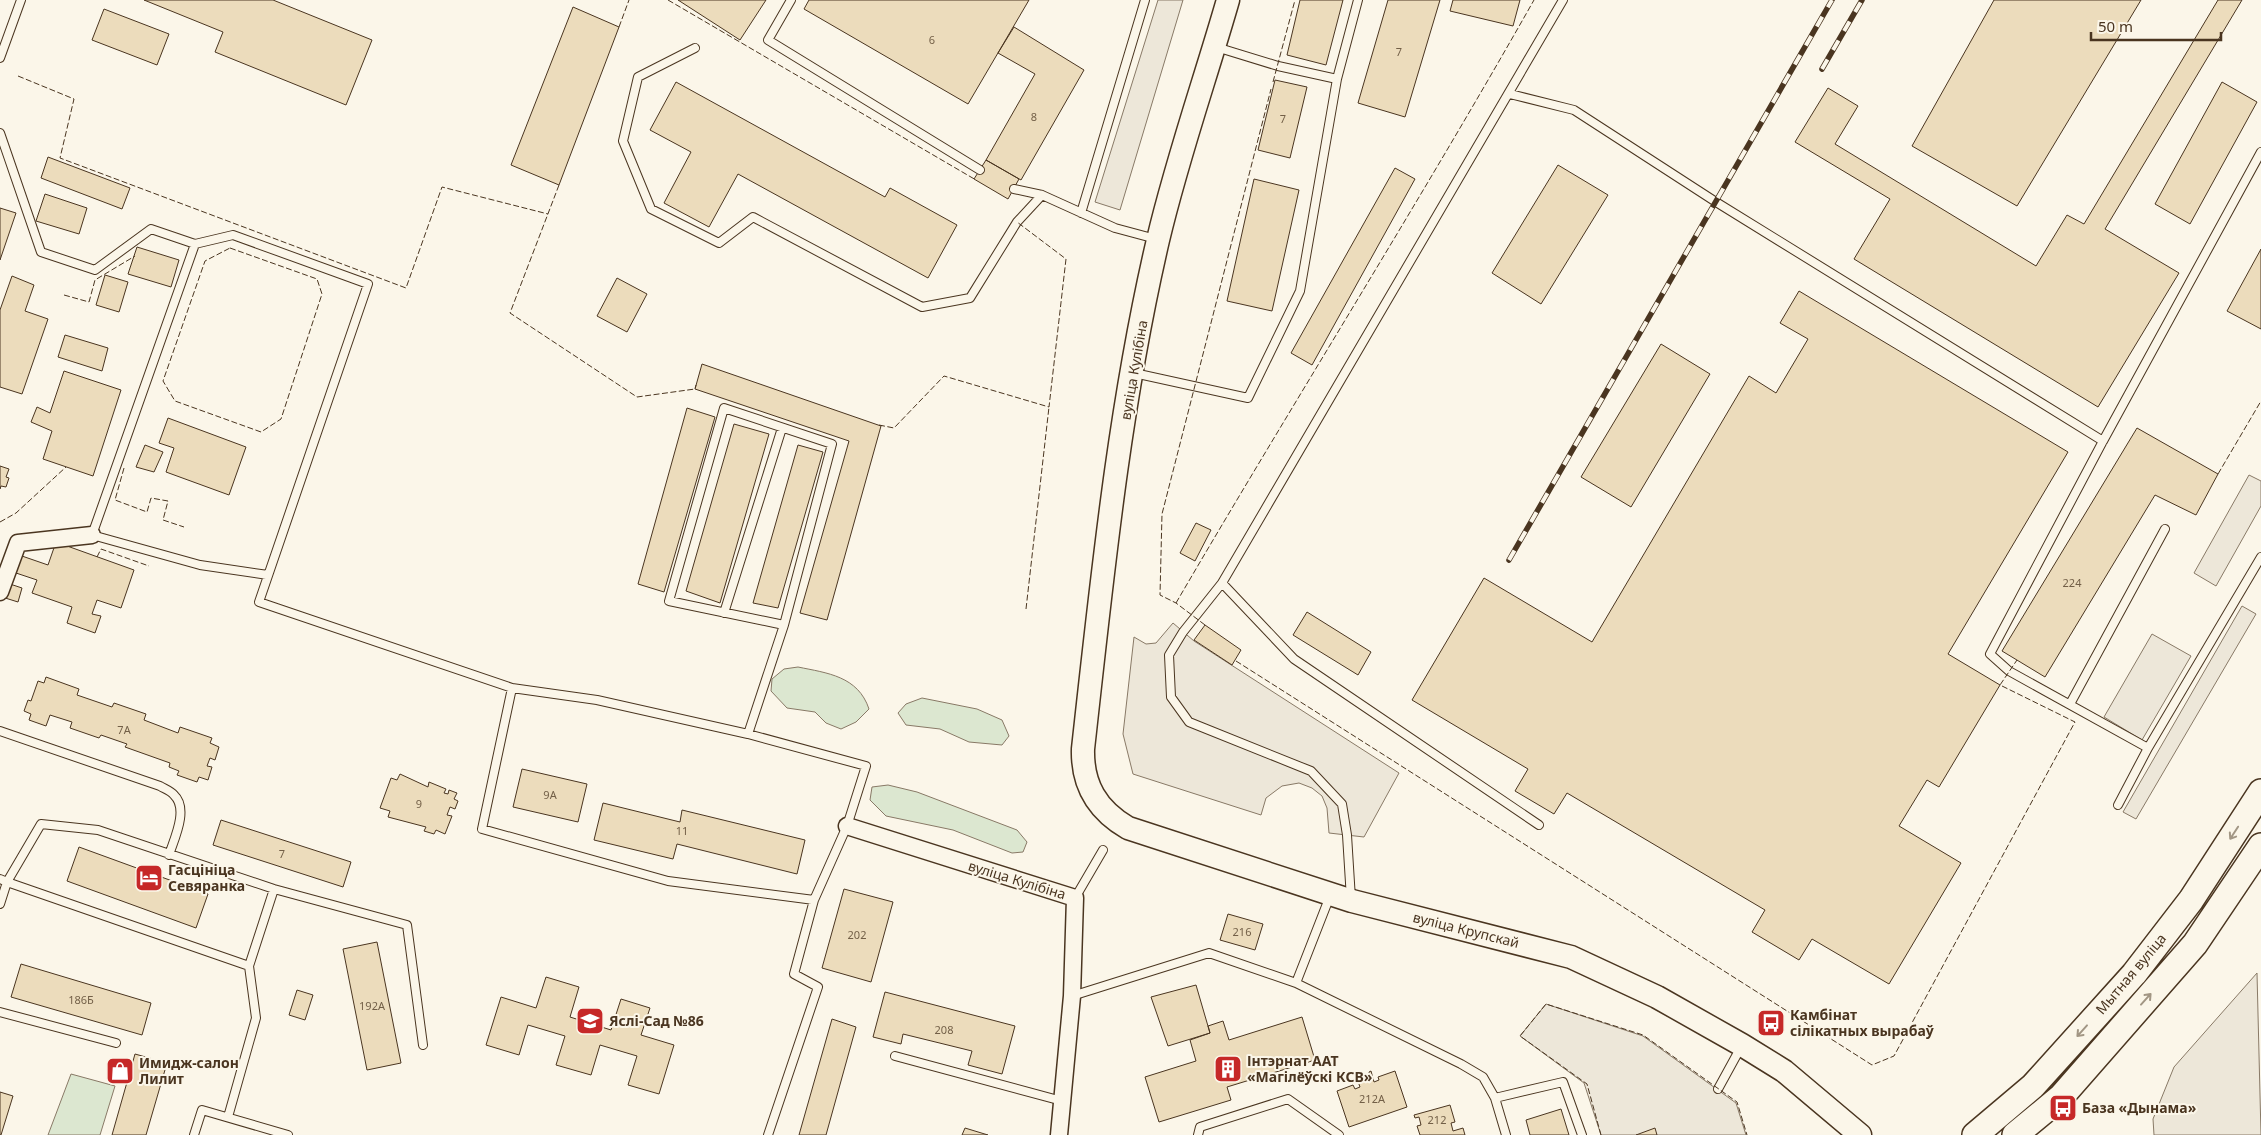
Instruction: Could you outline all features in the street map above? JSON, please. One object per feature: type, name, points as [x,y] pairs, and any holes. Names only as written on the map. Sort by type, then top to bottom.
[{"type":"main road","name":"вуліца Кулібіна","points":[[1083,749],[1104,561],[1132,373],[1158,240],[1228,0]]},
{"type":"main road","name":"вуліца Крупскай","points":[[1083,749],[1082,761],[1093,797],[1110,818],[1128,828],[1341,898],[1571,957],[1657,997],[1742,1045],[1784,1071],[1860,1135]]},
{"type":"main road","name":"Мытная вуліца","points":[[1975,1135],[2033,1086],[2134,974],[2191,900],[2261,792]]},
{"type":"main road","name":"Мытная вуліца","points":[[2015,1135],[2060,1097],[2195,944],[2261,846]]},
{"type":"street","points":[[0,592],[18,543],[92,535]]},
{"type":"street","name":"вуліца Кулібіна","points":[[847,826],[1075,898],[1072,996],[1059,1135]]},
{"type":"lane","points":[[0,58],[21,0]]},
{"type":"lane","points":[[791,0],[768,40],[980,170]]},
{"type":"lane","points":[[1081,212],[1145,0]]},
{"type":"lane","points":[[1132,373],[1248,398],[1300,291],[1337,79],[1358,0]]},
{"type":"lane","points":[[1296,983],[1341,898],[1347,835],[1342,804],[1311,771],[1189,722],[1171,697],[1170,655],[1183,632],[1222,583],[1510,94],[1563,0]]},
{"type":"lane","points":[[1214,46],[1278,66],[1337,79]]},
{"type":"lane","points":[[695,48],[638,78],[623,141],[651,209],[719,243],[753,217],[922,308],[970,298],[1017,222],[1042,195]]},
{"type":"lane","points":[[1510,94],[1574,110],[1716,202],[2103,440]]},
{"type":"lane","points":[[0,133],[41,252],[95,270],[151,229],[195,244],[233,235],[368,284],[259,602],[512,688],[597,700],[748,734],[866,766],[847,826],[814,900],[794,974],[818,987],[768,1135]]},
{"type":"lane","points":[[2148,748],[2009,671],[1990,654],[2103,440],[2261,152]]},
{"type":"lane","points":[[1014,189],[1042,195],[1115,228],[1158,240]]},
{"type":"lane","points":[[195,244],[92,535],[200,565],[268,575]]},
{"type":"lane","points":[[748,734],[784,625],[832,444],[724,408],[669,601],[784,625]]},
{"type":"lane","points":[[724,613],[782,428]]},
{"type":"lane","points":[[2070,704],[2165,529]]},
{"type":"lane","points":[[2118,805],[2148,748],[2261,557]]},
{"type":"lane","points":[[2253,569],[2261,574]]},
{"type":"lane","points":[[1222,583],[1294,659],[1539,825]]},
{"type":"lane","points":[[512,688],[482,829],[668,881],[814,900]]},
{"type":"lane","points":[[0,731],[160,786],[175,795],[180,805],[180,817],[169,855]]},
{"type":"lane","points":[[0,904],[4,881],[41,824],[98,830],[274,889],[406,926],[423,1045]]},
{"type":"lane","points":[[1075,898],[1103,850]]},
{"type":"lane","points":[[4,881],[249,966]]},
{"type":"lane","points":[[228,1117],[256,1018],[249,966],[274,889]]},
{"type":"lane","points":[[1072,996],[1209,953],[1296,983],[1461,1064],[1483,1077],[1495,1098],[1506,1135]]},
{"type":"lane","points":[[0,1012],[116,1043]]},
{"type":"lane","points":[[1718,1089],[1742,1045]]},
{"type":"lane","points":[[895,1056],[1062,1101]]},
{"type":"lane","points":[[1495,1098],[1563,1082],[1582,1135]]},
{"type":"lane","points":[[1198,1135],[1200,1128],[1288,1099],[1339,1135]]},
{"type":"lane","points":[[194,1135],[202,1110],[288,1135]]},
{"type":"green space","points":[[798,667],[830,674],[849,683],[864,698],[869,709],[856,722],[841,729],[826,723],[815,712],[787,708],[771,691],[772,679],[784,669]]},
{"type":"green space","points":[[922,698],[977,709],[1002,720],[1009,736],[1002,745],[969,742],[940,729],[906,725],[898,713],[906,704]]},
{"type":"green space","points":[[888,785],[917,792],[1017,830],[1027,842],[1023,852],[1012,853],[953,830],[886,816],[870,800],[872,787]]},
{"type":"green space","points":[[71,1074],[115,1086],[100,1135],[48,1135]]},
{"type":"shaded area","points":[[1158,0],[1183,0],[1120,210],[1095,202]]},
{"type":"shaded area","points":[[2249,475],[2261,481],[2261,506],[2216,586],[2194,573]]},
{"type":"shaded area","points":[[2242,606],[2256,614],[2136,819],[2123,812]]},
{"type":"shaded area","points":[[1173,623],[1194,641],[1399,773],[1364,837],[1329,833],[1327,808],[1322,796],[1312,788],[1299,783],[1282,786],[1266,798],[1261,815],[1133,774],[1123,734],[1134,637],[1146,644],[1156,643]]},
{"type":"shaded area","points":[[2152,634],[2191,656],[2142,740],[2104,717]]},
{"type":"shaded area","points":[[2257,973],[2261,1135],[2154,1135],[2153,1119],[2174,1067]]},
{"type":"shaded area","points":[[1546,1004],[1643,1036],[1736,1103],[1746,1135],[1601,1135],[1584,1083],[1520,1036]]},
{"type":"building","points":[[144,0],[273,0],[372,40],[346,105],[215,52],[223,32]]},
{"type":"building","points":[[678,0],[766,0],[740,40]]},
{"type":"building","points":[[809,0],[1029,0],[968,104],[804,9]]},
{"type":"building","points":[[1300,0],[1343,0],[1326,65],[1287,55]]},
{"type":"building","points":[[1388,0],[1440,0],[1405,117],[1358,103]]},
{"type":"building","points":[[1453,0],[1520,0],[1513,26],[1450,11]]},
{"type":"building","points":[[1994,0],[2141,0],[2017,206],[1912,146]]},
{"type":"building","points":[[2218,0],[2242,0],[2105,229],[2179,273],[2098,407],[1854,259],[1890,199],[1795,142],[1828,88],[1858,106],[1835,144],[2036,266],[2067,215],[2084,224]]},
{"type":"building","points":[[573,7],[619,27],[559,185],[511,165]]},
{"type":"building","points":[[104,9],[169,34],[157,65],[92,40]]},
{"type":"building","points":[[1014,27],[1084,70],[1021,180],[986,160],[1035,74],[998,53]]},
{"type":"building","points":[[1275,80],[1307,87],[1290,158],[1258,150]]},
{"type":"building","points":[[676,82],[885,197],[890,188],[957,225],[928,278],[738,174],[709,227],[664,203],[691,152],[650,130]]},
{"type":"building","points":[[2222,82],[2257,102],[2190,224],[2155,204]]},
{"type":"building","points":[[48,157],[130,188],[122,209],[41,178]]},
{"type":"building","points":[[986,160],[1019,179],[1008,199],[974,179]]},
{"type":"building","points":[[1558,165],[1608,195],[1541,304],[1492,273]]},
{"type":"building","points":[[1395,168],[1415,179],[1312,365],[1291,353]]},
{"type":"building","points":[[1254,179],[1299,190],[1272,311],[1227,301]]},
{"type":"building","points":[[45,194],[87,208],[79,234],[36,221]]},
{"type":"building","points":[[0,208],[16,213],[0,260]]},
{"type":"building","points":[[137,247],[179,260],[171,287],[128,274]]},
{"type":"building","points":[[2261,249],[2261,329],[2227,311]]},
{"type":"building","points":[[105,275],[128,282],[119,312],[96,305]]},
{"type":"building","points":[[12,276],[34,285],[25,311],[48,319],[22,394],[0,387],[0,310]]},
{"type":"building","points":[[617,278],[647,294],[627,332],[597,316]]},
{"type":"building","points":[[1799,291],[2068,452],[1948,654],[2000,685],[1939,787],[1927,780],[1899,826],[1961,863],[1889,984],[1812,939],[1799,960],[1752,932],[1765,910],[1567,793],[1554,814],[1515,791],[1528,769],[1412,700],[1484,578],[1592,642],[1749,376],[1776,393],[1808,339],[1780,323]]},
{"type":"building","points":[[65,335],[108,348],[102,371],[58,357]]},
{"type":"building","points":[[1661,344],[1710,374],[1631,507],[1581,477]]},
{"type":"building","points":[[702,364],[881,426],[827,620],[800,613],[849,441],[695,389]]},
{"type":"building","points":[[64,371],[121,390],[93,476],[43,459],[52,431],[31,422],[37,407],[50,413]]},
{"type":"building","points":[[687,408],[715,417],[664,592],[638,584]]},
{"type":"building","points":[[168,418],[246,447],[229,495],[166,472],[174,448],[159,443]]},
{"type":"building","points":[[734,424],[769,434],[720,603],[686,591]]},
{"type":"building","points":[[2137,428],[2218,474],[2196,515],[2155,495],[2045,677],[2002,651]]},
{"type":"building","points":[[145,445],[163,452],[154,472],[136,467]]},
{"type":"building","points":[[798,445],[823,452],[778,608],[753,603]]},
{"type":"building","points":[[0,466],[9,469],[6,477],[9,478],[6,487],[1,486],[0,489]]},
{"type":"building","points":[[1196,523],[1211,530],[1195,561],[1180,553]]},
{"type":"building","points":[[56,542],[134,570],[121,608],[97,600],[92,614],[101,616],[95,633],[67,623],[72,607],[32,593],[37,580],[13,572],[19,555],[48,565]]},
{"type":"building","points":[[7,583],[22,588],[18,602],[2,597]]},
{"type":"building","points":[[1307,612],[1371,652],[1358,675],[1293,635]]},
{"type":"building","points":[[1205,625],[1241,650],[1232,665],[1194,640]]},
{"type":"building","points":[[46,677],[79,689],[77,695],[112,707],[114,703],[146,714],[144,720],[178,733],[180,727],[212,738],[210,743],[219,747],[215,760],[210,758],[207,766],[212,767],[208,780],[199,777],[197,782],[177,775],[179,771],[169,767],[170,763],[125,747],[127,744],[101,735],[99,738],[70,728],[72,722],[50,715],[46,726],[29,720],[31,714],[24,711],[28,700],[31,701],[38,681],[44,683]]},
{"type":"building","points":[[522,769],[587,784],[578,822],[513,807]]},
{"type":"building","points":[[400,774],[428,787],[429,782],[446,789],[444,793],[448,794],[449,790],[457,793],[454,799],[458,801],[455,809],[450,807],[447,815],[452,816],[445,834],[436,830],[434,834],[424,831],[426,827],[388,817],[390,811],[380,808],[391,778],[397,780]]},
{"type":"building","points":[[603,803],[680,822],[682,810],[805,840],[797,874],[677,844],[673,859],[594,840]]},
{"type":"building","points":[[221,820],[351,862],[343,887],[213,845]]},
{"type":"building","points":[[79,847],[208,894],[196,928],[67,881]]},
{"type":"building","points":[[844,889],[893,902],[871,982],[822,968]]},
{"type":"building","points":[[1228,914],[1263,924],[1255,950],[1220,940]]},
{"type":"building","points":[[377,942],[401,1063],[367,1070],[343,949]]},
{"type":"building","points":[[21,964],[151,1003],[142,1035],[11,997]]},
{"type":"building","points":[[546,977],[579,987],[570,1017],[611,1030],[621,999],[650,1008],[641,1035],[674,1045],[659,1094],[628,1085],[637,1056],[600,1045],[591,1075],[556,1065],[565,1036],[528,1025],[519,1055],[486,1045],[501,997],[536,1008]]},
{"type":"building","points":[[1196,985],[1210,1033],[1168,1046],[1151,997]]},
{"type":"building","points":[[297,990],[313,995],[305,1020],[289,1015]]},
{"type":"building","points":[[885,992],[1015,1026],[1002,1074],[968,1065],[972,1051],[903,1034],[901,1044],[873,1037]]},
{"type":"building","name":"Інтэрнат ААТ «Магілёўскі КСВ»","points":[[1302,1017],[1315,1060],[1227,1087],[1231,1100],[1159,1122],[1145,1077],[1196,1061],[1190,1040],[1210,1033],[1208,1026],[1223,1021],[1229,1040]]},
{"type":"building","points":[[832,1019],[856,1027],[826,1135],[799,1135]]},
{"type":"building","points":[[135,1054],[167,1063],[146,1135],[112,1135]]},
{"type":"building","points":[[1371,1071],[1374,1082],[1379,1080],[1378,1077],[1395,1071],[1407,1107],[1349,1127],[1337,1091],[1353,1085],[1355,1089],[1360,1087],[1356,1076],[1359,1075],[1360,1079],[1362,1078],[1361,1074],[1363,1074],[1364,1078],[1370,1076],[1369,1072]]},
{"type":"building","points":[[0,1092],[13,1096],[1,1135],[0,1135]]},
{"type":"building","points":[[1450,1105],[1455,1122],[1451,1123],[1453,1131],[1463,1128],[1465,1135],[1420,1135],[1417,1126],[1421,1125],[1419,1117],[1415,1118],[1414,1115]]},
{"type":"building","points":[[1561,1109],[1569,1135],[1530,1135],[1526,1120]]},
{"type":"building","points":[[965,1128],[988,1135],[962,1135]]},
{"type":"building","points":[[1655,1128],[1657,1135],[1636,1135]]},
{"type":"railway","points":[[1509,560],[1832,0]]},
{"type":"railway","points":[[1822,69],[1862,0]]},
{"type":"fence","points":[[619,27],[629,0]]},
{"type":"fence","points":[[668,0],[976,180]]},
{"type":"fence","points":[[1273,82],[1295,0]]},
{"type":"fence","points":[[1176,603],[1534,0]]},
{"type":"fence","points":[[18,76],[74,99],[60,158],[406,288],[442,187],[548,214]]},
{"type":"fence","points":[[1205,625],[1176,603],[1160,595],[1162,514],[1271,89]]},
{"type":"fence","points":[[559,185],[510,313],[637,397],[695,389],[696,385]]},
{"type":"fence","points":[[879,425],[894,428],[944,376],[1049,407],[1066,259],[1017,222]]},
{"type":"fence","points":[[230,248],[317,279],[322,294],[281,419],[261,432],[175,401],[163,381],[205,261],[230,248]]},
{"type":"fence","points":[[64,295],[89,302],[95,280],[135,256]]},
{"type":"fence","points":[[2218,474],[2261,401]]},
{"type":"fence","points":[[1026,609],[1049,407]]},
{"type":"fence","points":[[0,522],[16,513],[66,467]]},
{"type":"fence","points":[[124,468],[115,500],[147,512],[151,498],[168,501],[163,520],[184,527]]},
{"type":"fence","points":[[97,557],[101,549],[149,566]]},
{"type":"fence","points":[[1236,661],[1872,1065],[1894,1056],[2075,722],[2000,685],[2017,660]]},
{"type":"fence","points":[[1601,1135],[1587,1084],[1520,1036],[1546,1004],[1643,1035],[1737,1102],[1747,1135]]},
{"type":"place","name":"Гасцініца Севяранка","points":[[149,878]]},
{"type":"place","name":"Яслі-Сад №86","points":[[590,1021]]},
{"type":"place","name":"Камбінат сілікатных вырабаў","points":[[1771,1023]]},
{"type":"place","name":"Інтэрнат ААТ «Магілёўскі КСВ»","points":[[1228,1069]]},
{"type":"place","name":"Имидж-салон Лилит","points":[[120,1071]]},
{"type":"place","name":"База «Дынама»","points":[[2063,1108]]}]
